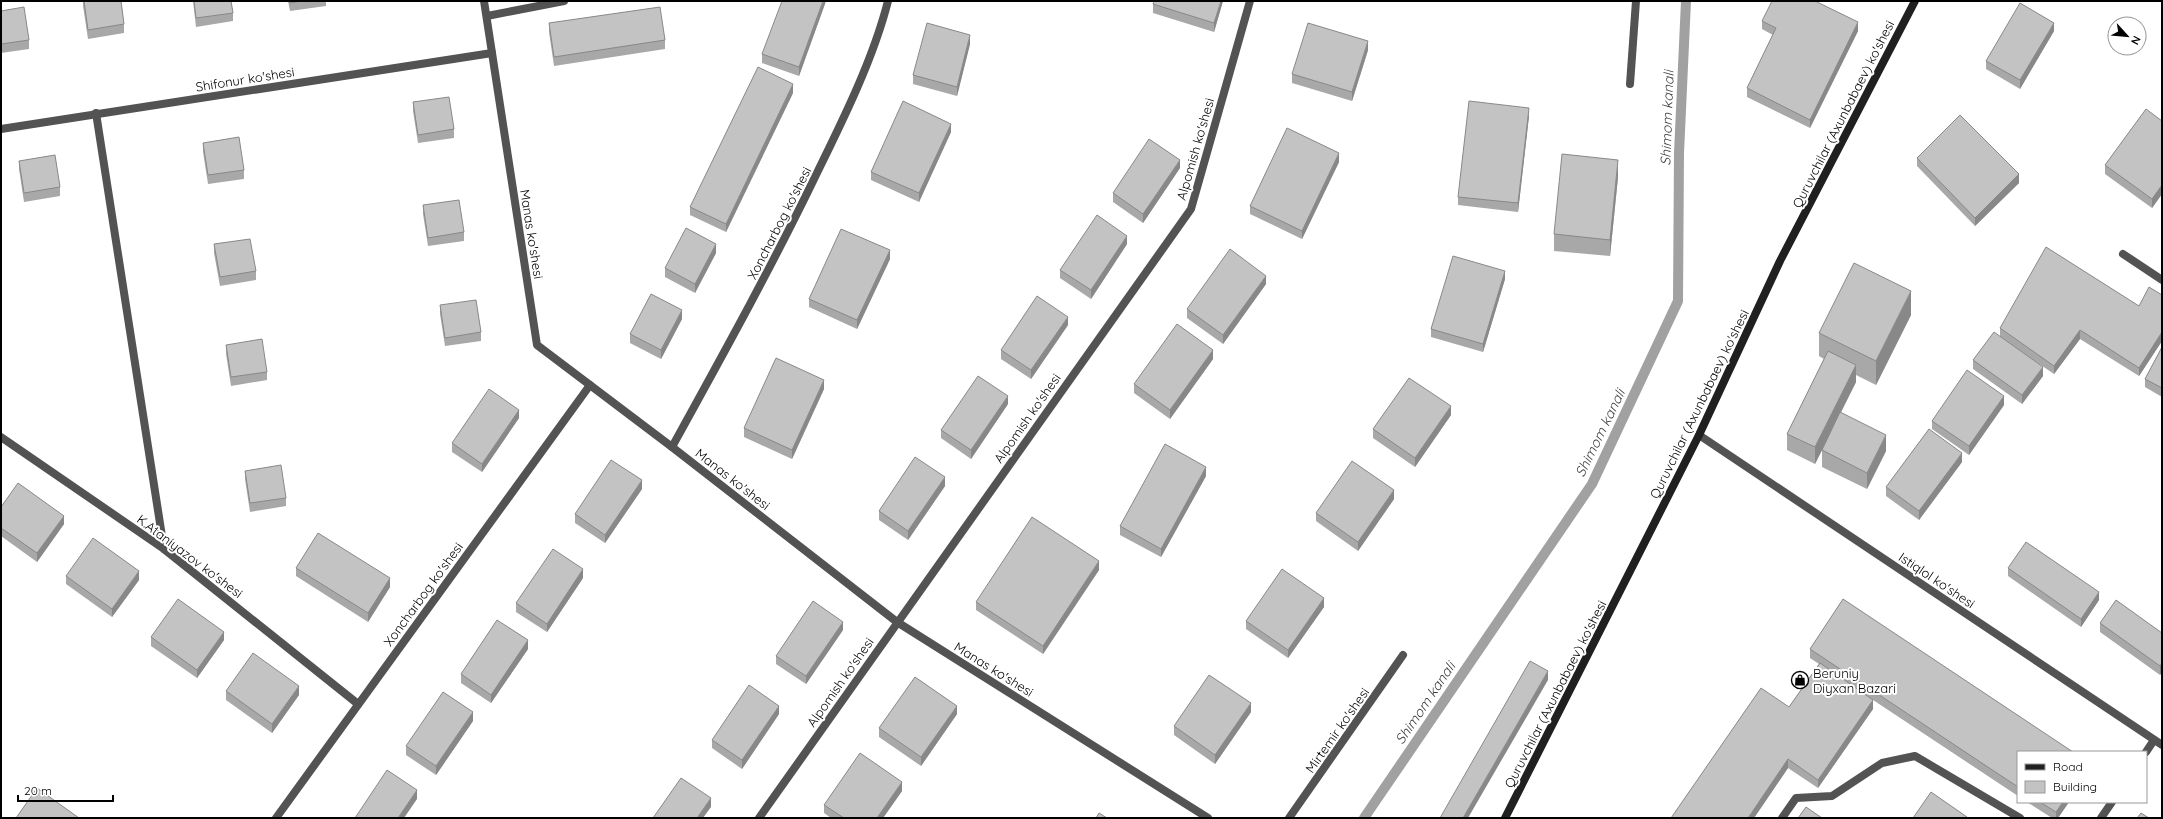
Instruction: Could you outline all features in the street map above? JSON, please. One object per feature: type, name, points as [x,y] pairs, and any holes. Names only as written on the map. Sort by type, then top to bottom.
[{"type":"main road","name":"Quruvchilar (Axunbabaev) ko'shesi","points":[[1505,818],[1698,435],[1780,260],[1915,1]]},
{"type":"street","name":"Manas ko'shesi","points":[[484,1],[537,344],[897,622],[1208,818]]},
{"type":"street","points":[[487,16],[564,1]]},
{"type":"street","name":"Xoncharbog ko'shesi","points":[[672,447],[780,248],[843,121],[884,19],[888,1]]},
{"type":"street","name":"Alpomish ko'shesi","points":[[759,818],[1191,209],[1250,1]]},
{"type":"street","points":[[1630,84],[1636,1]]},
{"type":"street","name":"Shifonur ko'shesi","points":[[1,129],[96,113],[492,53]]},
{"type":"street","points":[[96,113],[164,549]]},
{"type":"street","points":[[2123,254],[2162,280]]},
{"type":"street","name":"Xoncharbog ko'shesi","points":[[276,818],[590,385]]},
{"type":"street","name":"Istiqlol ko'shesi","points":[[1698,435],[2162,745]]},
{"type":"street","name":"K.Ataniyazov ko'shesi","points":[[1,437],[164,549],[358,704]]},
{"type":"street","name":"Mirtemir ko'shesi","points":[[1289,818],[1404,655]]},
{"type":"street","points":[[2147,751],[2154,740]]},
{"type":"street","points":[[1782,818],[1796,798],[1832,796],[1882,763],[1915,756],[2020,818]]},
{"type":"street","points":[[2101,818],[2111,803]]},
{"type":"building","points":[[84,1],[121,1],[124,24],[88,30]]},
{"type":"building","points":[[194,1],[231,1],[233,13],[196,18]]},
{"type":"building","points":[[290,1],[301,1],[290,3]]},
{"type":"building","points":[[782,1],[823,1],[799,67],[762,54]]},
{"type":"building","points":[[1154,1],[1221,1],[1214,23],[1153,4]]},
{"type":"building","points":[[1772,1],[1815,1],[1858,22],[1810,120],[1747,88],[1776,28],[1762,21]]},
{"type":"building","points":[[2020,3],[2054,23],[2020,80],[1986,61]]},
{"type":"building","points":[[24,7],[29,40],[1,44],[1,11]]},
{"type":"building","points":[[660,7],[665,40],[554,57],[549,23]]},
{"type":"building","points":[[927,23],[970,35],[957,87],[913,75]]},
{"type":"building","points":[[1308,23],[1368,41],[1352,92],[1292,74]]},
{"type":"building","points":[[758,67],[793,84],[726,224],[690,207]]},
{"type":"building","points":[[449,97],[454,129],[418,135],[413,102]]},
{"type":"building","points":[[903,101],[951,124],[919,193],[871,172]]},
{"type":"building","points":[[1469,101],[1529,108],[1518,203],[1458,197]]},
{"type":"building","points":[[2146,109],[2162,121],[2162,185],[2152,199],[2105,165]]},
{"type":"building","points":[[1960,115],[2019,174],[1975,218],[1917,158]]},
{"type":"building","points":[[1287,128],[1339,153],[1302,231],[1250,206]]},
{"type":"building","points":[[239,137],[244,170],[208,175],[203,143]]},
{"type":"building","points":[[1149,139],[1180,160],[1143,214],[1113,193]]},
{"type":"building","points":[[1562,154],[1618,160],[1610,240],[1554,234]]},
{"type":"building","points":[[55,155],[60,187],[24,193],[19,161]]},
{"type":"building","points":[[459,200],[464,232],[428,238],[423,205]]},
{"type":"building","points":[[1097,215],[1127,236],[1091,290],[1060,270]]},
{"type":"building","points":[[686,228],[716,244],[695,284],[665,268]]},
{"type":"building","points":[[841,229],[890,250],[857,320],[809,299]]},
{"type":"building","points":[[250,239],[256,271],[220,277],[214,244]]},
{"type":"building","points":[[2046,247],[2139,306],[2149,287],[2162,295],[2162,332],[2139,368],[2080,330],[2054,366],[2000,328]]},
{"type":"building","points":[[1230,249],[1266,276],[1223,335],[1187,309]]},
{"type":"building","points":[[1453,256],[1505,271],[1483,344],[1431,329]]},
{"type":"building","points":[[1854,263],[1911,291],[1876,361],[1819,333]]},
{"type":"building","points":[[651,294],[682,310],[661,350],[630,334]]},
{"type":"building","points":[[1037,296],[1068,317],[1031,370],[1001,350]]},
{"type":"building","points":[[476,300],[481,332],[445,338],[440,305]]},
{"type":"building","points":[[1177,324],[1213,350],[1170,410],[1134,384]]},
{"type":"building","points":[[1994,332],[2043,367],[2022,395],[1973,360]]},
{"type":"building","points":[[262,339],[267,372],[231,377],[226,345]]},
{"type":"building","points":[[2162,347],[2162,388],[2145,379]]},
{"type":"building","points":[[1828,351],[1856,365],[1815,447],[1787,434]]},
{"type":"building","points":[[776,358],[824,380],[792,450],[744,428]]},
{"type":"building","points":[[1967,370],[2004,396],[1969,446],[1932,421]]},
{"type":"building","points":[[978,376],[1008,396],[971,450],[941,430]]},
{"type":"building","points":[[1409,378],[1451,406],[1415,458],[1373,429]]},
{"type":"building","points":[[489,389],[519,410],[482,464],[452,443]]},
{"type":"building","points":[[1840,412],[1886,435],[1867,473],[1822,450]]},
{"type":"building","points":[[1929,429],[1962,453],[1919,511],[1886,487]]},
{"type":"building","points":[[1165,444],[1206,467],[1161,549],[1120,526]]},
{"type":"building","points":[[915,457],[945,477],[908,531],[879,511]]},
{"type":"building","points":[[611,460],[642,480],[605,535],[575,514]]},
{"type":"building","points":[[1352,461],[1394,490],[1358,542],[1316,513]]},
{"type":"building","points":[[281,465],[286,498],[250,503],[245,471]]},
{"type":"building","points":[[18,483],[64,516],[37,553],[1,528],[1,507]]},
{"type":"building","points":[[1032,517],[1099,561],[1043,646],[976,602]]},
{"type":"building","points":[[318,533],[390,578],[368,613],[296,568]]},
{"type":"building","points":[[93,538],[139,571],[112,609],[66,576]]},
{"type":"building","points":[[2026,542],[2099,592],[2081,619],[2008,568]]},
{"type":"building","points":[[553,549],[583,569],[547,624],[516,603]]},
{"type":"building","points":[[1282,569],[1324,598],[1288,650],[1246,621]]},
{"type":"building","points":[[178,599],[224,632],[197,670],[151,637]]},
{"type":"building","points":[[1843,599],[2071,751],[2017,751],[2017,786],[1810,649]]},
{"type":"building","points":[[2116,600],[2162,633],[2162,663],[2160,666],[2100,623]]},
{"type":"building","points":[[813,601],[843,622],[806,676],[776,656]]},
{"type":"building","points":[[497,620],[528,640],[491,695],[461,674]]},
{"type":"building","points":[[253,653],[299,686],[272,724],[226,691]]},
{"type":"building","points":[[1530,661],[1548,671],[1463,818],[1440,818]]},
{"type":"building","points":[[1820,663],[1873,700],[1818,780],[1788,759],[1748,818],[1671,818],[1761,688],[1789,707]]},
{"type":"building","points":[[1209,675],[1251,703],[1215,755],[1174,726]]},
{"type":"building","points":[[915,677],[957,706],[921,757],[879,728]]},
{"type":"building","points":[[749,685],[779,706],[742,760],[712,740]]},
{"type":"building","points":[[443,692],[473,712],[436,766],[406,746]]},
{"type":"building","points":[[860,753],[902,782],[877,818],[844,818],[824,805]]},
{"type":"building","points":[[387,770],[417,790],[398,818],[355,818]]},
{"type":"building","points":[[681,778],[711,798],[697,818],[653,818]]},
{"type":"building","points":[[37,788],[79,818],[16,818]]},
{"type":"building","points":[[1931,792],[1967,817],[1967,818],[1913,818]]},
{"type":"building","points":[[2042,803],[2062,803],[2056,812]]},
{"type":"building","points":[[1806,807],[1822,818],[1798,818]]},
{"type":"building","points":[[1099,813],[1107,818],[1096,818]]},
{"type":"building","points":[[2141,813],[2149,818],[2137,818]]},
{"type":"waterway","name":"Shimom kanali","points":[[1364,818],[1592,484],[1678,301],[1679,153],[1686,1]]},
{"type":"place","name":"Beruniy Diyxan Bazari","points":[[1800,680]]}]
